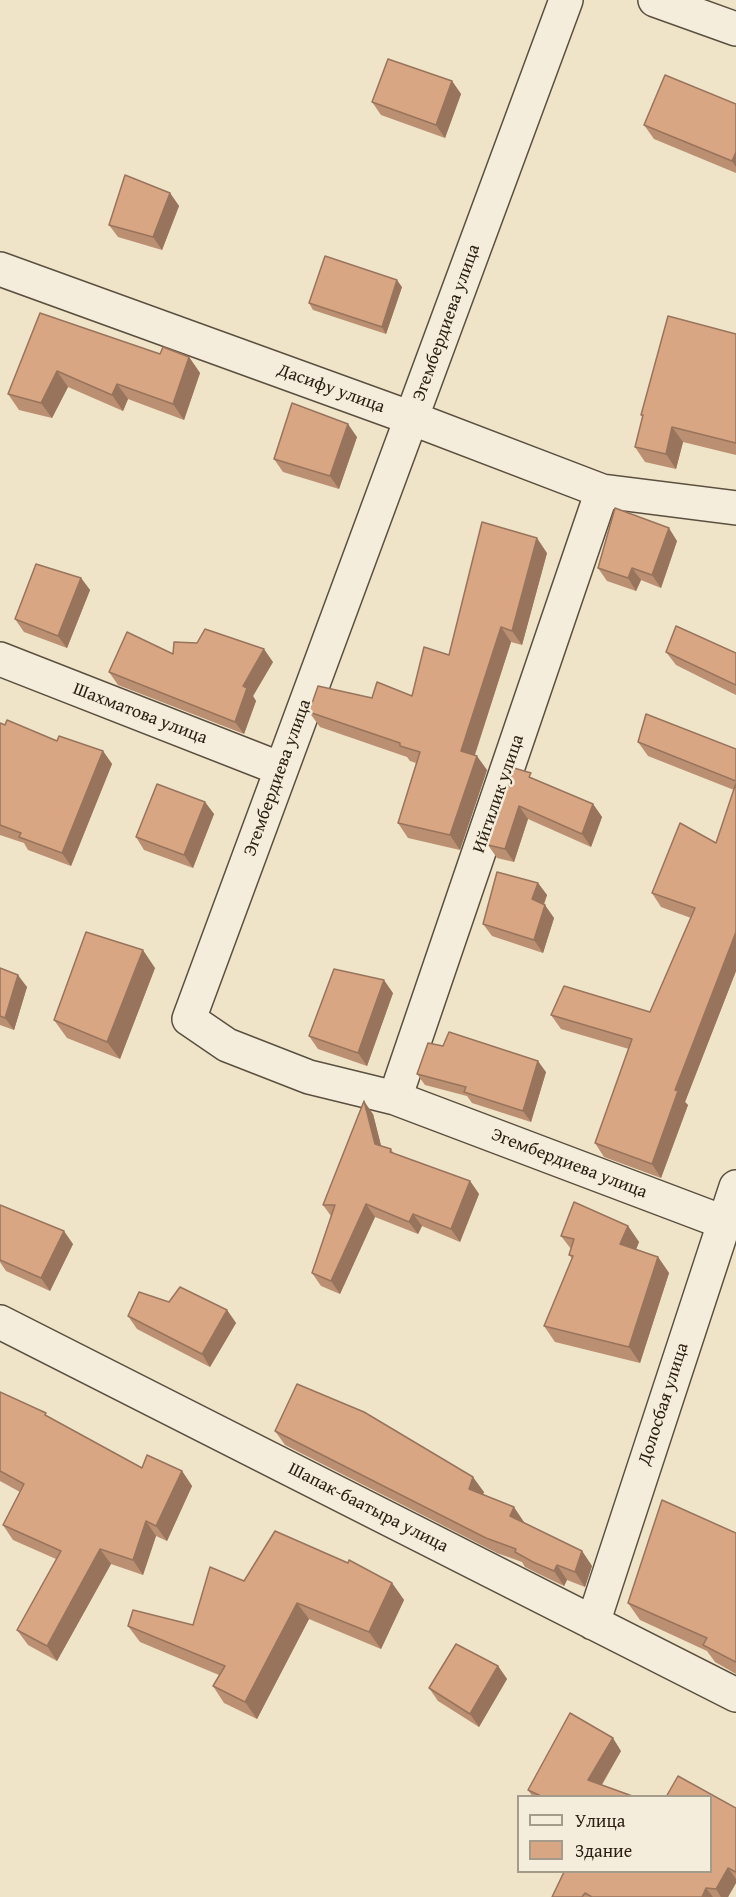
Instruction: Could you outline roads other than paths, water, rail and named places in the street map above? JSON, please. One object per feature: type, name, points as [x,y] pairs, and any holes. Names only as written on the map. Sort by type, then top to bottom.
[{"type":"street","name":"Эгембердиева улица","points":[[566,0],[189,1019],[228,1045],[309,1077],[395,1098],[723,1222]]},
{"type":"street","points":[[655,0],[736,29]]},
{"type":"street","name":"Дасифу улица","points":[[0,269],[602,490],[736,508]]},
{"type":"street","name":"Ийгилик улица","points":[[395,1098],[602,490]]},
{"type":"street","name":"Шахматова улица","points":[[0,659],[281,769]]},
{"type":"street","name":"Долосбая улица","points":[[593,1623],[736,1187]]},
{"type":"street","name":"Шапак-баатыра улица","points":[[0,1322],[736,1695]]}]
